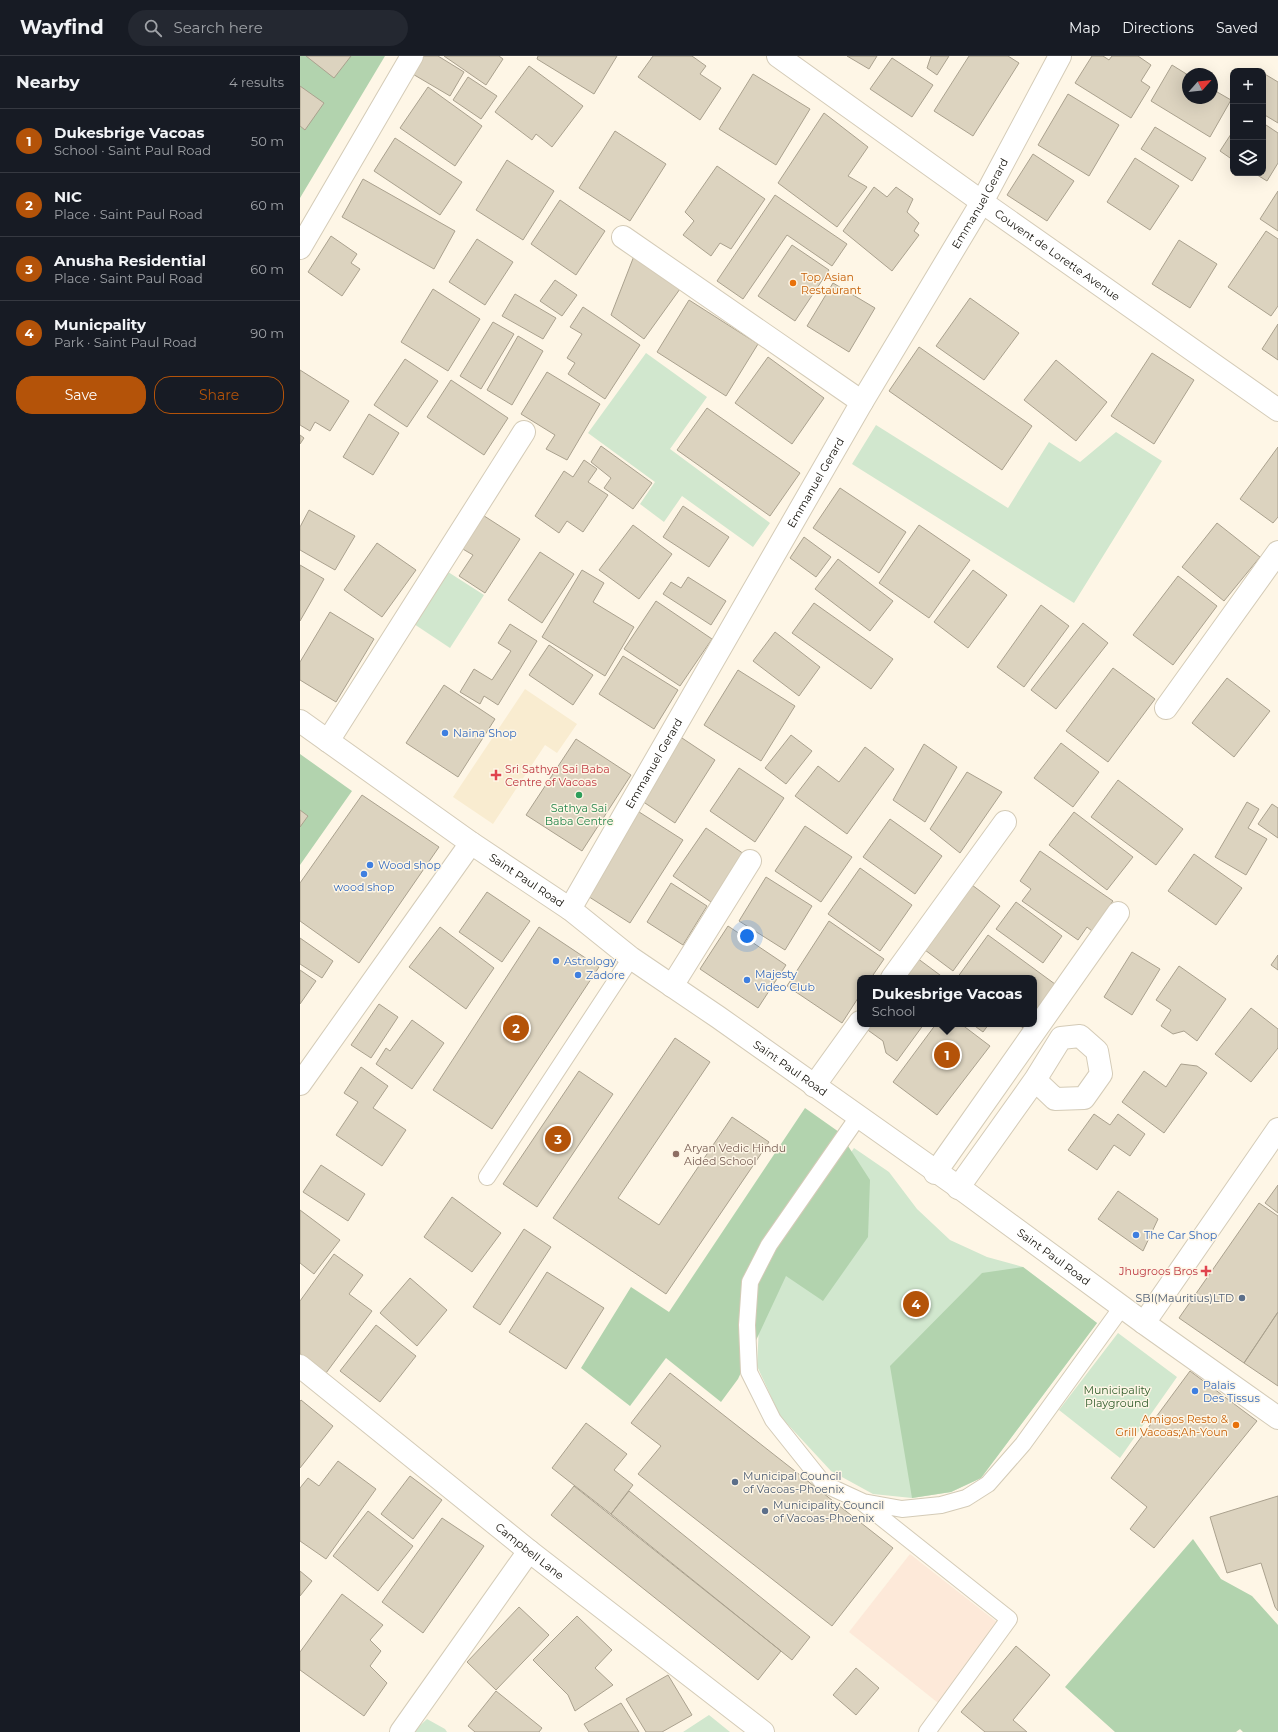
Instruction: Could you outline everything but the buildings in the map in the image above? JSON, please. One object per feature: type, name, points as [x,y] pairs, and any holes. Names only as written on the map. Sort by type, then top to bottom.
[{"type":"street","points":[[300,248],[412,56]]},
{"type":"street","name":"Couvent de Lorette Avenue","points":[[778,56],[982,202],[1278,410]]},
{"type":"street","name":"Emmanuel Gerard","points":[[570,909],[862,402],[982,202],[1060,56]]},
{"type":"street","points":[[623,236],[862,402]]},
{"type":"street","points":[[328,741],[524,432]]},
{"type":"street","points":[[1166,708],[1278,552]]},
{"type":"street","name":"Saint Paul Road","points":[[300,721],[471,842],[570,909],[631,958],[958,1188],[1122,1307],[1146,1320],[1278,1418]]},
{"type":"street","points":[[894,975],[1005,822]]},
{"type":"street","points":[[300,1084],[471,842]]},
{"type":"street","points":[[672,986],[750,861]]},
{"type":"street","points":[[935,1173],[1118,913]]},
{"type":"street","points":[[814,1086],[857,1026]]},
{"type":"street","points":[[958,1188],[1035,1080]]},
{"type":"street","points":[[1146,1320],[1278,1129]]},
{"type":"street","name":"Campbell Lane","points":[[300,1366],[528,1551],[763,1732]]},
{"type":"street","points":[[401,1732],[528,1551]]},
{"type":"lane","points":[[487,1177],[631,958]]},
{"type":"lane","points":[[858,1117],[769,1245],[750,1282],[747,1325],[749,1372],[773,1420],[824,1484],[863,1502],[1009,1619],[927,1732]]},
{"type":"lane","points":[[863,1502],[902,1509],[941,1505],[966,1498],[988,1484],[1023,1444],[1122,1307]]},
{"type":"shaded area","name":"Sri Sathya Sai Baba Centre of Vacoas","points":[[525,689],[577,724],[557,753],[545,745],[493,824],[453,797]]},
{"type":"shaded area","points":[[910,1554],[1003,1627],[942,1706],[849,1632]]},
{"type":"green space","points":[[300,56],[385,56],[300,198]]},
{"type":"green space","points":[[646,353],[707,397],[670,449],[770,523],[753,547],[682,496],[664,522],[640,504],[655,482],[588,433]]},
{"type":"green space","points":[[876,425],[1008,508],[1049,442],[1080,462],[1116,432],[1162,461],[1074,603],[852,464]]},
{"type":"green space","points":[[445,570],[484,595],[450,648],[411,622]]},
{"type":"green space","points":[[300,754],[352,791],[300,865]]},
{"type":"green space","points":[[805,1108],[839,1132],[870,1180],[868,1237],[823,1301],[786,1276],[738,1379],[721,1402],[666,1358],[630,1406],[581,1368],[631,1287],[669,1312]]},
{"type":"green space","points":[[854,1148],[889,1172],[917,1209],[950,1240],[987,1257],[1023,1267],[1097,1323],[981,1478],[951,1492],[912,1498],[873,1494],[831,1471],[780,1416],[757,1366],[761,1285]]},
{"type":"green space","points":[[1023,1267],[1097,1323],[981,1478],[951,1492],[912,1498],[890,1366],[982,1273]]},
{"type":"green space","name":"Municipality Playground","points":[[1118,1333],[1177,1377],[1120,1458],[1059,1410]]},
{"type":"green space","points":[[1193,1539],[1221,1579],[1252,1596],[1278,1625],[1278,1732],[1243,1732],[1240,1729],[1236,1732],[1115,1732],[1065,1687]]},
{"type":"green space","points":[[709,1715],[730,1732],[683,1732]]},
{"type":"green space","points":[[427,1719],[445,1729],[447,1732],[413,1732]]},
{"type":"place","name":"Top Asian Restaurant","points":[[793,283]]},
{"type":"place","name":"Naina Shop","points":[[445,733]]},
{"type":"place","name":"Sri Sathya Sai Baba Centre of Vacoas","points":[[496,775]]},
{"type":"place","name":"Sathya Sai Baba Centre","points":[[579,795]]},
{"type":"place","name":"Wood shop","points":[[370,865]]},
{"type":"place","name":"wood shop","points":[[364,874]]},
{"type":"place","name":"Astrology","points":[[556,961]]},
{"type":"place","name":"Zadore","points":[[578,975]]},
{"type":"place","name":"Majesty Video Club","points":[[747,980]]},
{"type":"place","name":"NIC","points":[[516,1028]]},
{"type":"place","name":"Dukesbrige Vacoas","points":[[947,1055]]},
{"type":"place","name":"Anusha Residential","points":[[558,1139]]},
{"type":"place","name":"Aryan Vedic Hindu Aided School","points":[[676,1154]]},
{"type":"place","name":"The Car Shop","points":[[1136,1235]]},
{"type":"place","name":"Jhugroos Bros","points":[[1206,1271]]},
{"type":"place","name":"SBI(Mauritius)LTD","points":[[1242,1298]]},
{"type":"place","name":"Municpality","points":[[916,1304]]},
{"type":"place","name":"Palais Des Tissus","points":[[1195,1391]]},
{"type":"place","name":"Amigos Resto & Grill Vacoas;Ah-Youn","points":[[1236,1425]]},
{"type":"place","name":"Municipal Council of Vacoas-Phoenix","points":[[735,1482]]},
{"type":"place","name":"Municipality Council of Vacoas-Phoenix","points":[[765,1511]]}]
